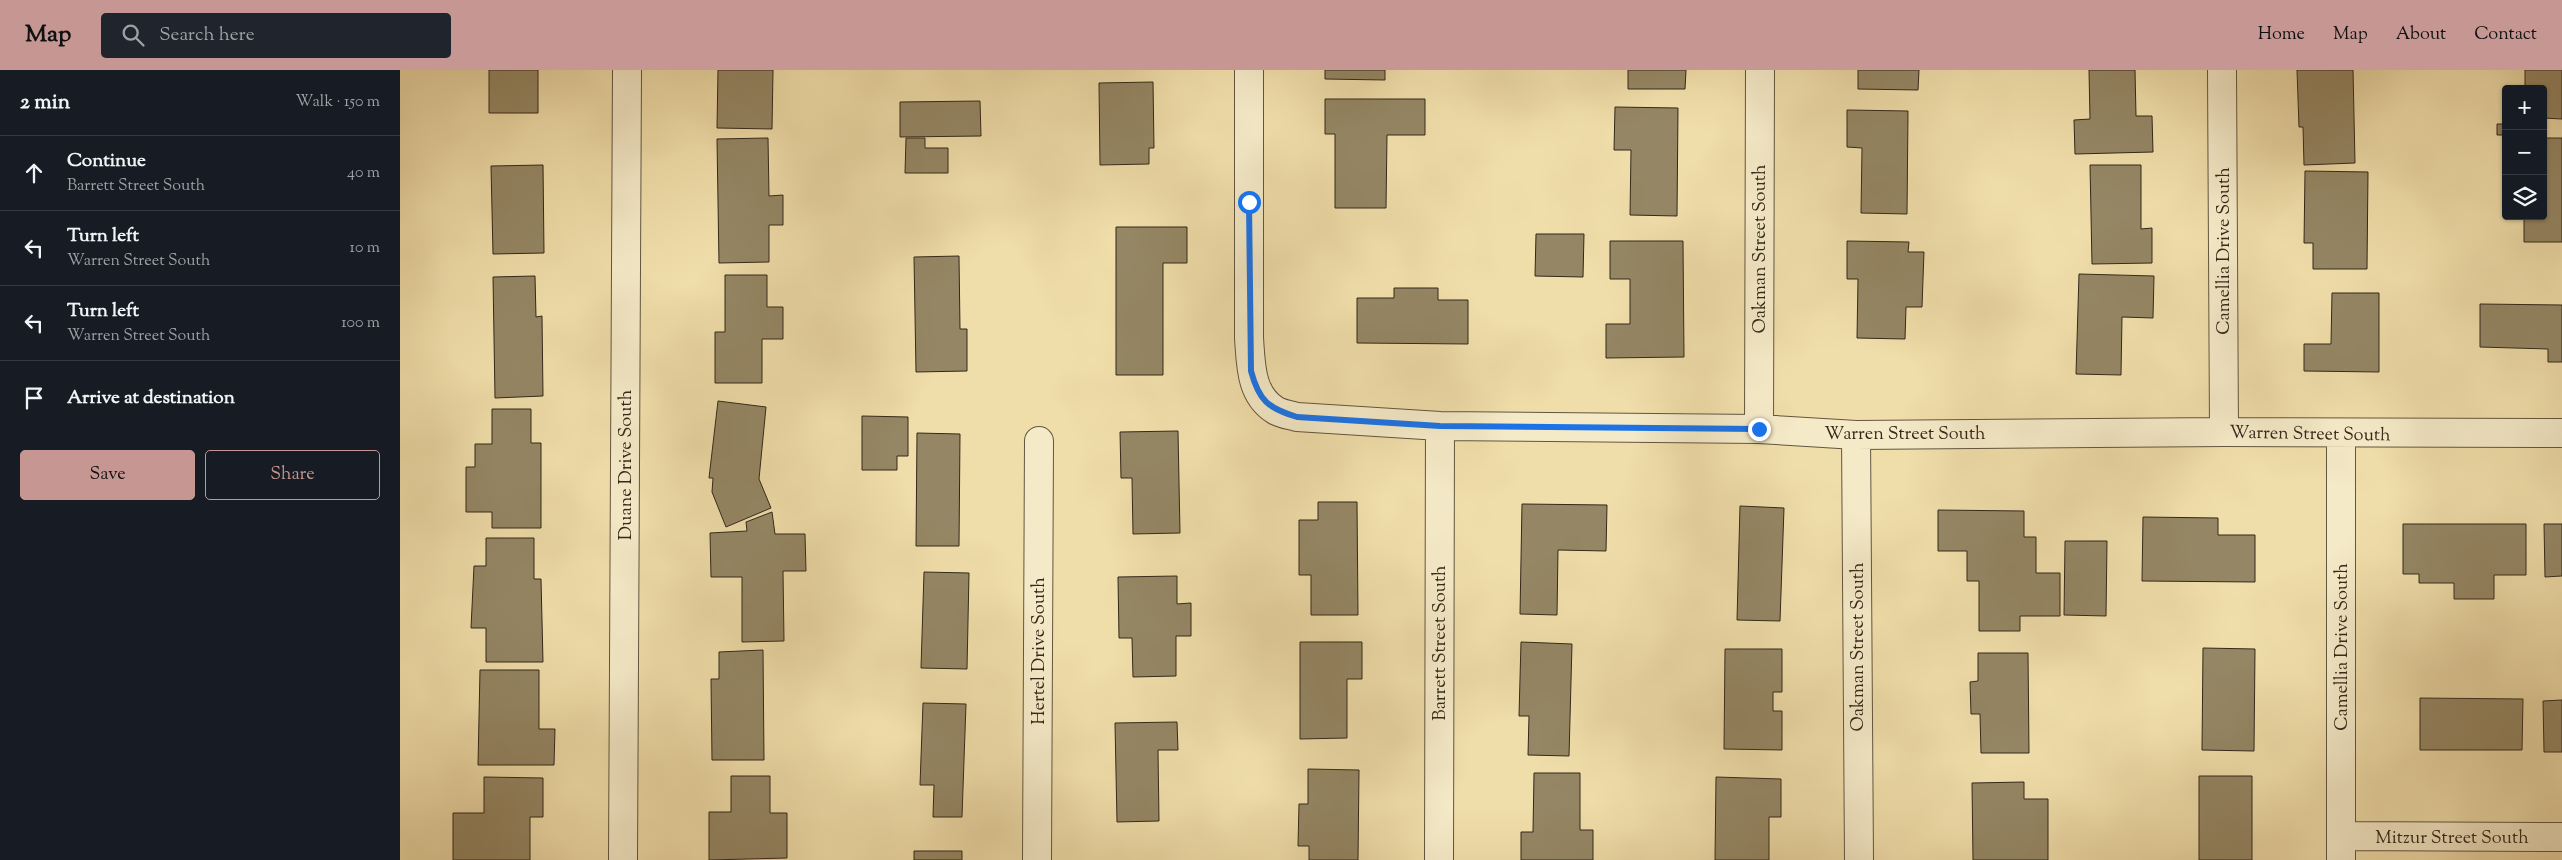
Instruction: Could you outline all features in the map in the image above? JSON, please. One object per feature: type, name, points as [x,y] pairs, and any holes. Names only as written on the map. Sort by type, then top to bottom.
[{"type":"street","name":"Duane Drive South","points":[[623,860],[627,70]]},
{"type":"street","name":"Warren Street South","points":[[1249,70],[1249,338],[1251,371],[1257,393],[1275,410],[1297,417],[1440,426],[1759,429],[1856,435],[2224,432],[2562,434]]},
{"type":"street","name":"Oakman Street South","points":[[1759,429],[1760,70]]},
{"type":"street","name":"Camellia Drive South","points":[[2222,70],[2224,432]]},
{"type":"street","name":"Barrett Street South","points":[[1439,860],[1440,426]]},
{"type":"street","name":"Camellia Drive South","points":[[2341,434],[2341,848]]},
{"type":"street","name":"Oakman Street South","points":[[1856,435],[1859,860]]},
{"type":"street","name":"Hertel Drive South","points":[[1037,860],[1039,441]]},
{"type":"street","name":"Mitzur Street South","points":[[2341,848],[2562,837]]},
{"type":"building","points":[[489,70],[538,70],[538,113],[489,113]]},
{"type":"building","points":[[718,70],[773,70],[772,129],[717,128]]},
{"type":"building","points":[[1325,70],[1385,70],[1385,80],[1325,79]]},
{"type":"building","points":[[1628,70],[1686,70],[1685,89],[1628,89]]},
{"type":"building","points":[[1858,70],[1919,70],[1918,90],[1858,89]]},
{"type":"building","points":[[2089,70],[2135,70],[2136,116],[2152,116],[2153,152],[2075,154],[2074,120],[2090,119]]},
{"type":"building","points":[[2297,70],[2353,70],[2355,163],[2304,165],[2303,127],[2299,127]]},
{"type":"building","points":[[2525,70],[2562,70],[2562,119],[2547,118],[2547,85],[2525,85]]},
{"type":"building","points":[[1153,82],[1154,148],[1149,148],[1149,164],[1100,165],[1099,83]]},
{"type":"building","points":[[1325,99],[1425,99],[1425,135],[1387,135],[1386,208],[1335,208],[1335,134],[1325,134]]},
{"type":"building","points":[[980,101],[981,136],[900,137],[900,102]]},
{"type":"building","points":[[1615,107],[1678,108],[1677,216],[1630,215],[1631,150],[1614,150]]},
{"type":"building","points":[[1847,110],[1908,111],[1907,214],[1861,213],[1862,148],[1847,147]]},
{"type":"building","points":[[2497,124],[2502,124],[2502,135],[2497,135]]},
{"type":"building","points":[[768,138],[769,196],[783,195],[783,225],[769,225],[769,262],[719,263],[717,139]]},
{"type":"building","points":[[906,138],[925,138],[925,148],[948,148],[948,173],[905,173]]},
{"type":"building","points":[[2547,138],[2562,138],[2562,242],[2524,242],[2524,220],[2547,220]]},
{"type":"building","points":[[543,165],[544,253],[493,254],[491,166]]},
{"type":"building","points":[[2090,165],[2141,165],[2141,229],[2152,228],[2152,263],[2092,264]]},
{"type":"building","points":[[2305,171],[2368,172],[2367,269],[2313,269],[2313,243],[2304,243]]},
{"type":"building","points":[[1116,227],[1187,227],[1187,263],[1163,263],[1163,375],[1116,375]]},
{"type":"building","points":[[1536,234],[1584,234],[1583,277],[1535,276]]},
{"type":"building","points":[[1610,241],[1683,241],[1684,357],[1606,358],[1606,324],[1630,324],[1630,279],[1610,279]]},
{"type":"building","points":[[1847,241],[1909,242],[1908,252],[1924,252],[1922,307],[1906,307],[1905,339],[1857,338],[1858,279],[1847,279]]},
{"type":"building","points":[[959,256],[960,329],[967,329],[967,371],[916,372],[914,257]]},
{"type":"building","points":[[2079,274],[2154,276],[2153,318],[2122,317],[2121,375],[2076,374]]},
{"type":"building","points":[[725,275],[767,275],[767,307],[783,307],[783,339],[762,339],[762,383],[715,383],[715,332],[725,332]]},
{"type":"building","points":[[535,276],[536,317],[542,316],[543,396],[495,398],[493,277]]},
{"type":"building","points":[[1394,288],[1438,288],[1438,300],[1468,300],[1468,344],[1357,343],[1357,298],[1394,298]]},
{"type":"building","points":[[2332,293],[2379,293],[2379,372],[2304,371],[2304,344],[2331,344]]},
{"type":"building","points":[[2480,304],[2562,305],[2562,362],[2548,362],[2548,349],[2480,347]]},
{"type":"building","points":[[718,401],[766,407],[759,479],[771,508],[726,527],[712,492],[713,478],[709,478]]},
{"type":"building","points":[[492,409],[531,409],[531,443],[541,443],[541,528],[492,528],[492,512],[466,512],[466,467],[475,467],[475,444],[492,444]]},
{"type":"building","points":[[862,416],[908,417],[908,456],[897,456],[897,470],[862,470]]},
{"type":"building","points":[[1178,431],[1180,533],[1133,534],[1132,478],[1121,478],[1120,432]]},
{"type":"building","points":[[917,433],[960,434],[959,546],[916,546]]},
{"type":"building","points":[[1318,502],[1357,502],[1358,615],[1311,615],[1311,575],[1299,575],[1299,520],[1318,520]]},
{"type":"building","points":[[1522,504],[1607,505],[1606,551],[1558,550],[1557,615],[1520,614]]},
{"type":"building","points":[[1740,506],[1784,508],[1780,621],[1737,620]]},
{"type":"building","points":[[1938,510],[2024,511],[2024,537],[2036,537],[2036,573],[2060,573],[2060,616],[2020,616],[2020,631],[1979,631],[1979,581],[1967,581],[1967,551],[1938,551]]},
{"type":"building","points":[[772,512],[775,534],[805,534],[806,571],[783,571],[784,641],[742,642],[742,577],[711,577],[710,533],[747,531],[746,522]]},
{"type":"building","points":[[2143,517],[2218,518],[2218,535],[2255,535],[2255,582],[2142,581]]},
{"type":"building","points":[[2403,524],[2526,524],[2526,575],[2494,575],[2494,599],[2454,599],[2454,583],[2419,583],[2419,574],[2403,574]]},
{"type":"building","points":[[2544,524],[2562,524],[2562,576],[2545,577]]},
{"type":"building","points":[[486,538],[534,538],[534,579],[541,579],[543,662],[486,662],[486,628],[471,628],[474,566],[486,566]]},
{"type":"building","points":[[2065,541],[2107,541],[2106,616],[2064,615]]},
{"type":"building","points":[[924,572],[969,573],[967,669],[921,668]]},
{"type":"building","points":[[1177,576],[1177,604],[1191,603],[1191,636],[1176,636],[1176,676],[1133,677],[1132,638],[1119,638],[1118,577]]},
{"type":"building","points":[[1300,642],[1362,642],[1362,679],[1347,679],[1347,738],[1300,739]]},
{"type":"building","points":[[1521,642],[1572,644],[1569,756],[1528,755],[1529,716],[1519,716]]},
{"type":"building","points":[[2203,648],[2255,649],[2254,751],[2202,750]]},
{"type":"building","points":[[1725,649],[1782,649],[1782,692],[1773,692],[1773,711],[1782,711],[1782,750],[1724,749]]},
{"type":"building","points":[[763,650],[764,760],[712,760],[711,679],[719,679],[719,652]]},
{"type":"building","points":[[1978,653],[2028,653],[2029,753],[1981,753],[1980,714],[1971,714],[1970,682],[1978,681]]},
{"type":"building","points":[[480,670],[539,670],[539,729],[555,729],[554,765],[478,765]]},
{"type":"building","points":[[2420,698],[2523,699],[2522,750],[2420,750]]},
{"type":"building","points":[[2562,700],[2562,752],[2544,752],[2543,701]]},
{"type":"building","points":[[923,703],[966,704],[962,817],[933,817],[934,785],[920,785]]},
{"type":"building","points":[[1177,722],[1178,750],[1158,750],[1159,821],[1117,822],[1115,723]]},
{"type":"building","points":[[1308,769],[1359,770],[1358,860],[1309,860],[1309,846],[1298,846],[1299,804],[1308,804]]},
{"type":"building","points":[[1534,773],[1580,773],[1580,830],[1593,830],[1593,860],[1521,860],[1521,832],[1533,832]]},
{"type":"building","points":[[731,776],[770,776],[770,813],[787,813],[787,858],[709,860],[709,812],[731,812]]},
{"type":"building","points":[[2199,776],[2252,776],[2252,860],[2199,860]]},
{"type":"building","points":[[484,777],[543,778],[543,817],[530,817],[530,860],[453,860],[453,813],[484,813]]},
{"type":"building","points":[[1716,777],[1781,779],[1781,817],[1769,817],[1769,860],[1715,860]]},
{"type":"building","points":[[2024,782],[2024,799],[2048,799],[2048,860],[1973,860],[1972,783]]},
{"type":"building","points":[[914,851],[962,851],[962,860],[914,860]]},
{"type":"route","points":[[1249,202],[1249,338],[1251,371],[1257,393],[1275,410],[1297,417],[1440,426],[1759,429]]}]
